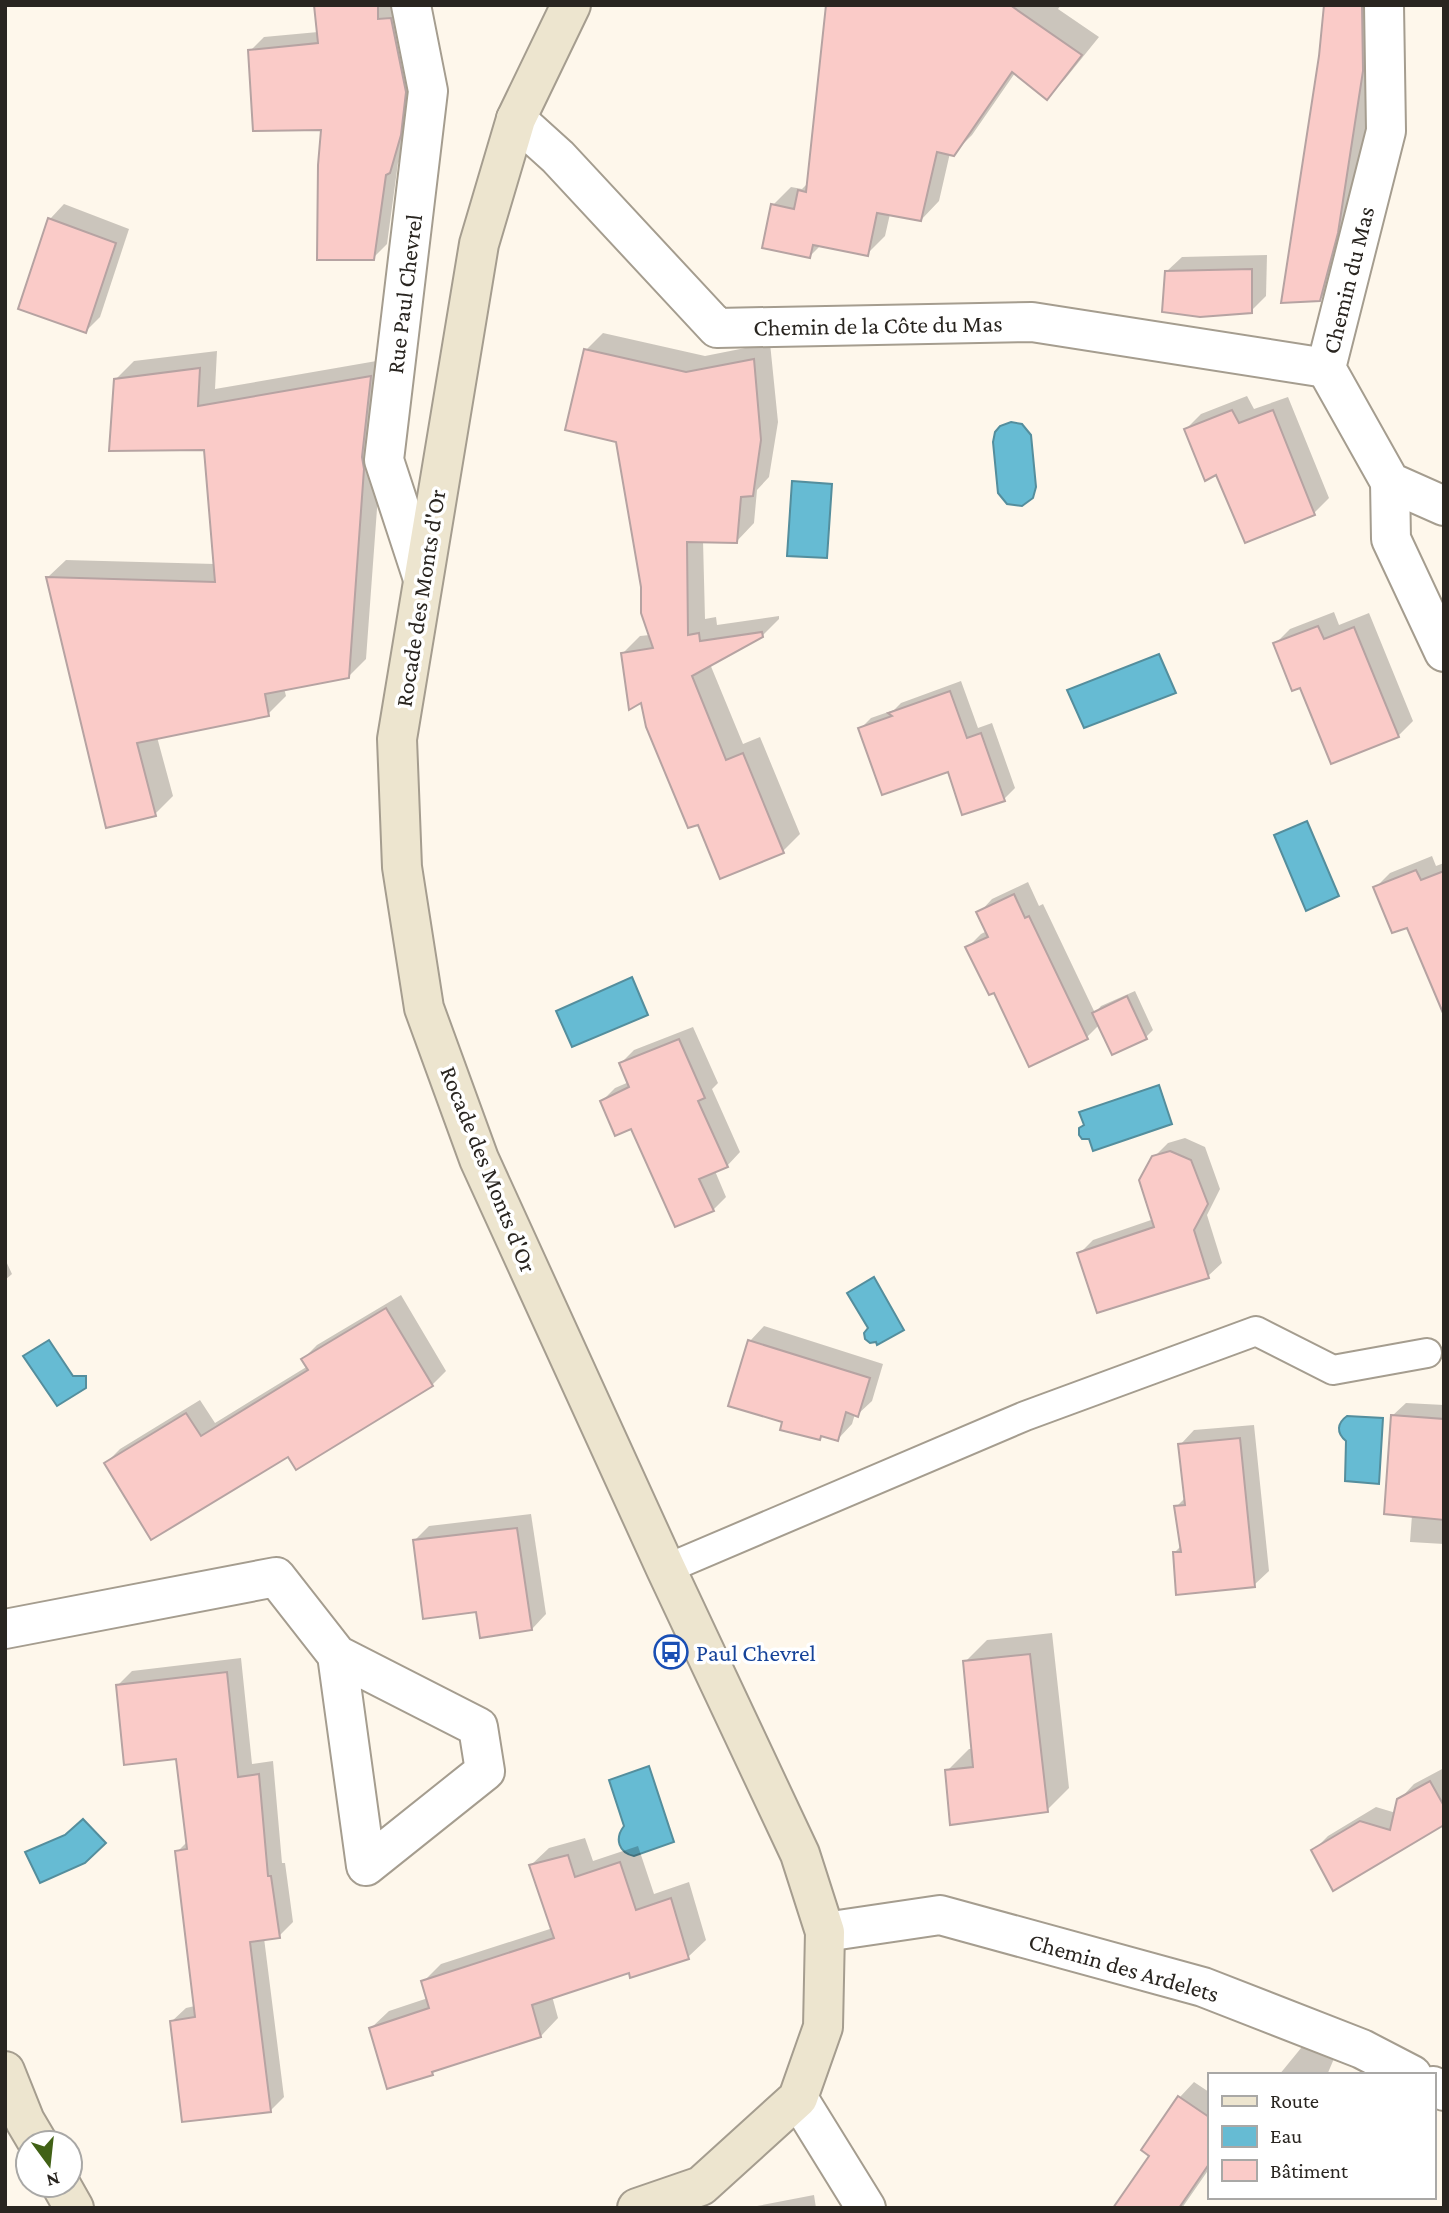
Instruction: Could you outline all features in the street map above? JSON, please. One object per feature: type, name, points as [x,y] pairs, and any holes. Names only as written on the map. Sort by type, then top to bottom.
[{"type":"street","name":"Rue Paul Chevrel","points":[[411,5],[428,91],[384,460],[423,579]]},
{"type":"street","name":"Rocade des Monts d'Or","points":[[571,5],[516,118],[479,244],[397,740],[402,867],[424,1007],[479,1158],[666,1569],[800,1854],[825,1932],[823,2027],[798,2098],[701,2186],[636,2208]]},
{"type":"street","name":"Chemin du Mas","points":[[1384,5],[1386,131],[1326,368],[1390,482]]},
{"type":"street","name":"Chemin de la Côte du Mas","points":[[516,118],[558,157],[717,328],[1032,323],[1326,368]]},
{"type":"street","points":[[1444,506],[1390,482],[1391,539],[1444,652]]},
{"type":"street","points":[[5,1629],[276,1577],[337,1655],[478,1727],[485,1771],[366,1866],[337,1655]]},
{"type":"street","name":"Chemin des Ardelets","points":[[825,1932],[940,1915],[1203,1987],[1363,2049],[1408,2073]]},
{"type":"street","points":[[5,2071],[30,2129]]},
{"type":"street","points":[[798,2098],[866,2208]]},
{"type":"lane","points":[[666,1569],[1025,1416],[1256,1331],[1333,1370],[1427,1353]]},
{"type":"water","points":[[1011,422],[1022,424],[1031,435],[1036,487],[1033,498],[1022,506],[1007,504],[998,493],[993,442],[995,432],[1000,426]]},
{"type":"water","points":[[792,481],[832,484],[827,558],[787,556]]},
{"type":"water","points":[[1159,654],[1176,693],[1084,728],[1067,690]]},
{"type":"water","points":[[1307,821],[1339,896],[1306,911],[1274,835]]},
{"type":"water","points":[[632,977],[648,1015],[572,1047],[556,1011]]},
{"type":"water","points":[[1159,1085],[1172,1124],[1093,1151],[1089,1139],[1082,1139],[1079,1135],[1079,1128],[1084,1125],[1079,1112]]},
{"type":"water","points":[[874,1277],[904,1330],[877,1345],[876,1342],[870,1343],[865,1339],[864,1333],[868,1328],[847,1293]]},
{"type":"water","points":[[49,1340],[73,1376],[86,1376],[86,1388],[57,1406],[23,1356]]},
{"type":"water","points":[[1347,1416],[1383,1418],[1379,1484],[1345,1481],[1346,1441],[1339,1428]]},
{"type":"water","points":[[649,1766],[674,1842],[634,1856],[625,1852],[620,1845],[619,1836],[624,1826],[609,1780]]},
{"type":"water","points":[[83,1819],[106,1843],[85,1863],[40,1883],[25,1852],[65,1835]]},
{"type":"building","points":[[314,5],[378,5],[378,19],[391,18],[406,92],[401,135],[390,173],[386,175],[374,260],[317,260],[321,130],[253,131],[248,50],[318,43]]},
{"type":"building","points":[[826,5],[1010,5],[1082,55],[1047,100],[1012,72],[954,156],[937,152],[921,221],[877,213],[868,256],[813,245],[810,258],[762,248],[771,204],[794,209],[798,190],[806,192]]},
{"type":"building","points":[[1324,5],[1362,5],[1363,71],[1338,233],[1320,301],[1281,303],[1319,56]]},
{"type":"building","points":[[48,218],[116,243],[86,333],[18,309]]},
{"type":"building","points":[[1252,269],[1252,313],[1200,317],[1162,312],[1165,271]]},
{"type":"building","points":[[584,349],[686,372],[754,359],[761,440],[753,496],[741,497],[737,543],[687,542],[688,635],[699,633],[700,641],[762,632],[763,637],[692,676],[726,760],[743,753],[784,853],[720,879],[698,825],[688,828],[646,727],[641,703],[629,710],[621,653],[653,648],[641,613],[641,587],[616,442],[565,430]]},
{"type":"building","points":[[200,368],[198,406],[371,376],[362,457],[364,469],[349,678],[265,694],[269,716],[137,743],[156,816],[106,828],[46,577],[215,582],[204,450],[109,451],[114,379]]},
{"type":"building","points":[[1232,410],[1239,423],[1273,410],[1315,515],[1245,543],[1216,475],[1205,481],[1184,429]]},
{"type":"building","points":[[1318,626],[1324,639],[1354,627],[1399,737],[1331,764],[1300,688],[1292,691],[1273,643]]},
{"type":"building","points":[[950,691],[967,738],[981,733],[1005,801],[962,815],[948,772],[882,795],[858,728],[892,716],[888,713]]},
{"type":"building","points":[[1416,870],[1421,880],[1444,871],[1443,1013],[1407,928],[1392,933],[1373,887]]},
{"type":"building","points":[[1014,894],[1025,918],[1029,916],[1088,1039],[1029,1067],[994,993],[989,995],[965,947],[988,937],[976,912]]},
{"type":"building","points":[[1127,996],[1147,1039],[1112,1055],[1092,1013]]},
{"type":"building","points":[[679,1039],[705,1098],[698,1101],[728,1167],[699,1179],[714,1211],[675,1227],[631,1129],[615,1136],[600,1101],[629,1087],[619,1063]]},
{"type":"building","points":[[1170,1151],[1191,1160],[1208,1204],[1194,1230],[1209,1278],[1097,1313],[1077,1253],[1154,1227],[1139,1180],[1152,1156]]},
{"type":"building","points":[[386,1308],[433,1386],[296,1470],[288,1457],[151,1540],[104,1463],[186,1413],[201,1436],[308,1370],[301,1359]]},
{"type":"building","points":[[748,1340],[870,1378],[858,1417],[846,1412],[838,1441],[821,1436],[820,1440],[780,1430],[782,1422],[728,1406]]},
{"type":"building","points":[[1391,1415],[1444,1419],[1444,1520],[1384,1514]]},
{"type":"building","points":[[1240,1438],[1255,1587],[1176,1595],[1173,1552],[1181,1552],[1174,1506],[1185,1505],[1178,1444]]},
{"type":"building","points":[[517,1528],[532,1630],[480,1638],[476,1612],[423,1619],[413,1540]]},
{"type":"building","points":[[1030,1654],[1048,1812],[950,1825],[945,1770],[973,1767],[963,1661]]},
{"type":"building","points":[[227,1672],[238,1777],[259,1774],[268,1876],[271,1876],[280,1938],[250,1942],[271,2112],[182,2122],[170,2021],[195,2017],[175,1851],[187,1849],[176,1759],[124,1765],[116,1685]]},
{"type":"building","points":[[1430,1781],[1444,1806],[1444,1825],[1333,1891],[1311,1850],[1360,1821],[1390,1830],[1397,1799]]},
{"type":"building","points":[[568,1855],[575,1877],[620,1862],[636,1910],[671,1898],[689,1959],[630,1978],[629,1973],[532,2005],[541,2037],[387,2089],[369,2028],[429,2008],[421,1981],[554,1938],[529,1865]]},
{"type":"building","points":[[1178,2096],[1208,2116],[1208,2165],[1179,2208],[1113,2208],[1149,2156],[1141,2150]]},
{"type":"place","name":"Paul Chevrel","points":[[671,1652]]}]
